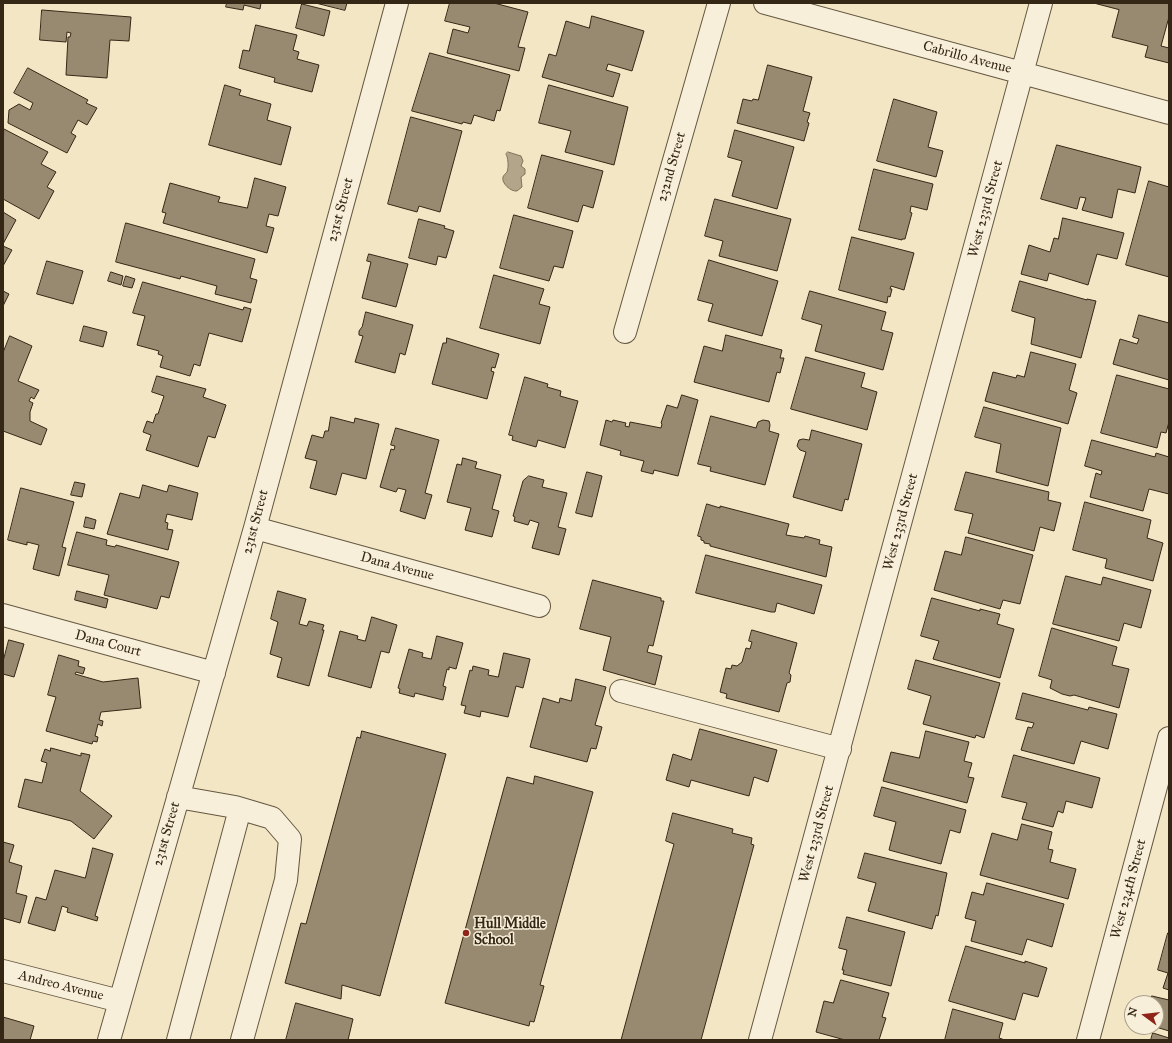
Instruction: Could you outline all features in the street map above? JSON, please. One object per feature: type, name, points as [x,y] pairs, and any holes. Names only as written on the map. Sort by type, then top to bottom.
[{"type":"street","name":"231st Street","points":[[109,1040],[255,528],[397,3]]},
{"type":"street","name":"232nd Street","points":[[625,332],[719,3]]},
{"type":"street","name":"Cabrillo Avenue","points":[[765,3],[1169,114]]},
{"type":"street","name":"West 233rd Street","points":[[760,1040],[840,750],[1041,3]]},
{"type":"street","name":"Dana Avenue","points":[[255,528],[539,606]]},
{"type":"street","name":"Dana Court","points":[[3,615],[214,673]]},
{"type":"street","points":[[621,691],[840,750]]},
{"type":"street","name":"West 234th Street","points":[[1088,1040],[1169,738]]},
{"type":"street","points":[[178,797],[240,809],[272,818],[290,839],[286,880],[242,1040]]},
{"type":"street","points":[[178,1040],[240,809]]},
{"type":"street","name":"Andreo Avenue","points":[[3,971],[120,1001]]},
{"type":"shaded area","points":[[508,152],[521,156],[523,161],[521,166],[525,169],[525,174],[521,177],[522,187],[517,191],[507,187],[503,179],[503,176],[508,170],[506,154]]},
{"type":"building","points":[[227,3],[261,3],[260,9],[244,5],[243,10],[226,7]]},
{"type":"building","points":[[316,3],[347,3],[345,10]]},
{"type":"building","points":[[450,3],[494,3],[528,12],[518,47],[525,48],[519,71],[447,53],[453,29],[468,33],[470,27],[445,21]]},
{"type":"building","points":[[1094,3],[1169,3],[1169,17],[1161,46],[1169,48],[1169,63],[1145,57],[1148,46],[1112,37],[1119,10]]},
{"type":"building","points":[[302,4],[330,11],[324,36],[296,28]]},
{"type":"building","points":[[42,10],[131,17],[129,41],[110,40],[107,78],[66,75],[68,37],[70,37],[71,33],[67,32],[66,42],[40,40]]},
{"type":"building","points":[[592,16],[644,31],[632,71],[608,64],[606,70],[620,74],[613,97],[542,77],[549,54],[556,56],[566,21],[589,28]]},
{"type":"building","points":[[256,25],[297,35],[293,50],[299,52],[297,59],[319,65],[312,92],[274,82],[275,78],[239,68],[243,50],[249,51]]},
{"type":"building","points":[[430,53],[510,75],[500,111],[497,110],[494,121],[474,115],[471,124],[463,122],[462,124],[412,111]]},
{"type":"building","points":[[768,65],[812,77],[803,111],[810,113],[804,141],[737,123],[743,99],[752,101],[753,99],[758,100]]},
{"type":"building","points":[[28,68],[88,100],[86,103],[97,108],[87,125],[78,120],[71,133],[76,136],[67,153],[8,123],[9,110],[19,104],[30,110],[33,103],[14,93]]},
{"type":"building","points":[[225,85],[241,90],[239,95],[271,104],[267,120],[291,127],[281,165],[209,145]]},
{"type":"building","points":[[549,85],[628,107],[614,165],[565,152],[571,131],[539,123]]},
{"type":"building","points":[[894,99],[937,112],[928,147],[943,151],[936,177],[877,161]]},
{"type":"building","points":[[411,117],[462,131],[440,212],[419,206],[417,212],[388,204]]},
{"type":"building","points":[[4,129],[48,152],[41,164],[56,172],[47,187],[54,191],[39,219],[3,199]]},
{"type":"building","points":[[735,130],[794,147],[777,209],[732,196],[742,161],[728,157]]},
{"type":"building","points":[[1057,145],[1141,167],[1135,193],[1118,189],[1112,218],[1082,210],[1086,198],[1080,197],[1077,209],[1041,199]]},
{"type":"building","points":[[542,155],[603,171],[593,208],[583,205],[578,222],[528,208]]},
{"type":"building","points":[[874,169],[933,184],[927,210],[911,206],[910,212],[912,213],[905,239],[902,240],[859,230]]},
{"type":"building","points":[[255,178],[286,187],[278,216],[269,214],[266,226],[274,228],[267,253],[163,223],[166,213],[162,212],[170,183],[220,197],[218,202],[247,208]]},
{"type":"building","points":[[1149,181],[1169,187],[1169,277],[1126,265]]},
{"type":"building","points":[[715,199],[791,219],[777,271],[719,256],[723,241],[705,236]]},
{"type":"building","points":[[3,212],[16,220],[3,244]]},
{"type":"building","points":[[514,215],[573,231],[563,268],[554,266],[549,281],[500,268]]},
{"type":"building","points":[[1063,218],[1124,233],[1117,259],[1097,254],[1088,285],[1049,273],[1047,281],[1021,274],[1029,245],[1050,252],[1054,238],[1058,239]]},
{"type":"building","points":[[419,219],[445,226],[444,228],[454,231],[446,258],[438,256],[436,265],[409,258]]},
{"type":"building","points":[[126,223],[255,259],[250,278],[257,280],[251,303],[215,294],[217,286],[181,276],[180,279],[116,262]]},
{"type":"building","points":[[852,237],[914,253],[904,290],[891,286],[890,289],[892,289],[890,297],[888,296],[887,303],[839,290]]},
{"type":"building","points":[[3,246],[12,250],[3,266]]},
{"type":"building","points":[[369,254],[408,264],[396,307],[362,298],[371,262],[367,261]]},
{"type":"building","points":[[709,260],[778,281],[762,336],[708,321],[713,304],[698,300]]},
{"type":"building","points":[[47,261],[83,271],[73,304],[37,294]]},
{"type":"building","points":[[111,272],[123,276],[121,285],[108,281]]},
{"type":"building","points":[[494,275],[544,289],[539,304],[550,307],[540,344],[480,328]]},
{"type":"building","points":[[126,276],[135,279],[132,288],[123,286]]},
{"type":"building","points":[[1020,281],[1087,300],[1096,301],[1081,358],[1031,344],[1035,318],[1012,311]]},
{"type":"building","points":[[143,282],[243,310],[244,307],[251,309],[242,342],[209,333],[200,366],[194,364],[190,376],[160,367],[163,356],[158,354],[159,351],[137,345],[145,316],[133,313]]},
{"type":"building","points":[[3,291],[9,294],[3,306]]},
{"type":"building","points":[[810,291],[886,312],[881,330],[893,333],[883,370],[815,351],[822,325],[802,319]]},
{"type":"building","points":[[366,312],[413,325],[405,355],[400,353],[395,373],[355,362],[363,336],[359,335],[359,331],[362,327]]},
{"type":"building","points":[[1139,315],[1169,323],[1169,380],[1113,364],[1120,339],[1137,344],[1139,339],[1133,337]]},
{"type":"building","points":[[84,326],[107,332],[103,347],[80,341]]},
{"type":"building","points":[[726,335],[782,350],[780,358],[784,358],[780,373],[777,372],[769,402],[694,382],[704,346],[722,351]]},
{"type":"building","points":[[10,336],[32,346],[18,381],[39,390],[34,399],[31,397],[29,401],[33,403],[30,412],[30,421],[47,429],[41,445],[3,431],[3,353]]},
{"type":"building","points":[[447,338],[499,354],[495,368],[492,367],[491,371],[494,372],[487,399],[432,384],[443,343],[446,343]]},
{"type":"building","points":[[1031,352],[1076,364],[1069,390],[1077,393],[1068,424],[985,401],[993,372],[1016,378],[1017,375],[1024,377]]},
{"type":"building","points":[[806,357],[865,373],[861,387],[877,392],[867,430],[791,409]]},
{"type":"building","points":[[1117,375],[1169,389],[1169,422],[1166,433],[1161,432],[1157,448],[1101,433]]},
{"type":"building","points":[[157,376],[206,389],[203,397],[226,405],[215,438],[208,436],[198,467],[146,450],[151,435],[143,432],[147,421],[153,423],[156,414],[158,414],[164,396],[152,392]]},
{"type":"building","points":[[525,377],[548,384],[547,387],[561,391],[560,396],[578,401],[565,448],[538,440],[536,447],[512,440],[513,436],[509,435]]},
{"type":"building","points":[[682,395],[698,400],[678,476],[654,470],[653,474],[641,471],[644,461],[620,455],[621,451],[600,445],[606,420],[626,423],[625,426],[629,427],[630,422],[661,428],[661,423],[667,405],[677,408]]},
{"type":"building","points":[[984,407],[1061,428],[1048,486],[996,472],[1001,444],[975,437]]},
{"type":"building","points":[[711,416],[756,428],[758,422],[763,420],[769,421],[769,431],[779,434],[765,485],[710,471],[711,467],[698,464]]},
{"type":"building","points":[[331,417],[354,423],[355,418],[379,424],[366,479],[342,473],[336,495],[310,488],[317,461],[305,458],[312,435],[323,438],[325,431],[328,431]]},
{"type":"building","points":[[396,428],[439,440],[425,493],[432,495],[425,519],[400,511],[406,490],[398,488],[396,492],[380,487],[391,449],[394,450],[395,446],[391,445]]},
{"type":"building","points":[[812,430],[862,444],[848,500],[845,499],[842,511],[793,497],[806,452],[800,450],[797,446],[799,440],[809,440]]},
{"type":"building","points":[[1092,440],[1155,457],[1156,453],[1169,457],[1169,494],[1149,489],[1143,511],[1090,497],[1096,473],[1101,475],[1102,471],[1085,466]]},
{"type":"building","points":[[463,458],[477,462],[475,468],[501,475],[492,509],[499,511],[492,537],[465,530],[471,508],[447,502],[457,464],[461,465]]},
{"type":"building","points":[[587,472],[602,476],[592,517],[576,513]]},
{"type":"building","points":[[966,472],[1049,492],[1048,500],[1061,503],[1054,531],[1040,527],[1034,551],[968,533],[973,514],[955,510]]},
{"type":"building","points":[[529,476],[544,480],[542,487],[567,493],[558,527],[566,529],[559,555],[532,548],[539,523],[530,520],[528,525],[514,521],[515,517],[513,516],[523,481]]},
{"type":"building","points":[[75,482],[85,484],[82,497],[71,495]]},
{"type":"building","points":[[143,485],[167,492],[169,485],[198,493],[192,520],[167,514],[165,522],[168,523],[167,529],[173,530],[168,550],[107,534],[120,493],[139,498]]},
{"type":"building","points":[[21,488],[74,502],[62,547],[66,548],[59,576],[33,569],[39,545],[27,542],[27,545],[8,540]]},
{"type":"building","points":[[1085,502],[1151,520],[1147,538],[1163,543],[1153,581],[1105,568],[1107,559],[1073,550]]},
{"type":"building","points":[[707,504],[789,524],[786,535],[804,538],[805,536],[820,540],[819,544],[832,547],[826,577],[710,546],[710,544],[704,543],[704,541],[701,540],[701,537],[698,536]]},
{"type":"building","points":[[86,517],[96,520],[94,529],[84,527]]},
{"type":"building","points":[[77,532],[107,540],[106,545],[115,547],[116,545],[179,562],[169,598],[161,596],[157,609],[104,595],[109,575],[68,565]]},
{"type":"building","points":[[966,537],[1033,555],[1020,604],[1003,600],[1000,609],[934,590],[945,551],[961,555]]},
{"type":"building","points":[[706,555],[822,585],[814,614],[777,603],[775,612],[771,612],[696,593]]},
{"type":"building","points":[[1066,576],[1101,585],[1103,577],[1151,590],[1141,628],[1124,623],[1119,641],[1053,624]]},
{"type":"building","points":[[593,580],[661,598],[661,601],[664,601],[653,646],[649,645],[647,652],[662,656],[655,685],[603,670],[611,637],[580,629]]},
{"type":"building","points":[[77,591],[108,599],[106,608],[75,600]]},
{"type":"building","points":[[278,591],[306,599],[299,624],[307,626],[309,621],[324,625],[309,686],[277,677],[282,658],[270,654],[278,622],[271,619]]},
{"type":"building","points":[[932,598],[980,611],[980,609],[1000,614],[997,624],[1014,629],[1000,678],[933,659],[939,641],[921,636]]},
{"type":"building","points":[[372,617],[397,625],[389,653],[381,651],[371,688],[328,676],[340,631],[358,636],[357,639],[365,641]]},
{"type":"building","points":[[1052,628],[1117,647],[1112,665],[1129,669],[1119,708],[1074,695],[1070,696],[1062,694],[1050,688],[1052,680],[1039,676]]},
{"type":"building","points":[[752,630],[797,643],[789,673],[791,675],[790,682],[787,683],[779,712],[726,698],[727,694],[720,692],[726,668],[731,669],[732,665],[737,666],[742,662],[746,648],[750,649],[752,642],[749,641]]},
{"type":"building","points":[[437,636],[463,643],[456,669],[449,667],[449,670],[447,669],[443,686],[446,687],[443,700],[415,693],[414,697],[399,693],[400,689],[398,688],[409,649],[423,653],[422,657],[431,659]]},
{"type":"building","points":[[9,640],[24,644],[14,677],[3,674],[3,662]]},
{"type":"building","points":[[504,653],[530,659],[523,688],[516,686],[508,717],[481,711],[480,717],[464,713],[466,706],[461,705],[470,670],[472,671],[473,666],[489,670],[488,675],[498,677]]},
{"type":"building","points":[[59,655],[79,661],[78,666],[85,668],[83,674],[76,672],[75,674],[103,682],[138,678],[141,708],[101,712],[99,720],[103,721],[102,726],[98,724],[95,736],[98,737],[97,742],[93,741],[92,744],[46,731],[56,697],[48,695]]},
{"type":"building","points":[[916,660],[1000,683],[984,738],[976,735],[975,738],[923,724],[931,696],[908,689]]},
{"type":"building","points":[[576,679],[606,687],[595,725],[602,727],[596,749],[591,748],[587,762],[530,747],[543,698],[559,703],[560,698],[571,701]]},
{"type":"building","points":[[1023,693],[1088,710],[1089,707],[1117,714],[1108,749],[1081,741],[1074,764],[1021,750],[1028,727],[1032,728],[1034,723],[1016,719]]},
{"type":"building","points":[[700,729],[777,750],[768,782],[754,777],[749,796],[691,780],[689,787],[666,780],[673,754],[691,760]]},
{"type":"building","points":[[362,731],[446,754],[380,996],[342,985],[341,999],[285,983],[301,923],[306,924],[357,737],[360,738]]},
{"type":"building","points":[[926,731],[969,742],[964,761],[972,763],[968,777],[974,778],[967,803],[883,781],[891,752],[919,758]]},
{"type":"building","points":[[51,748],[81,756],[81,753],[90,755],[80,791],[112,816],[94,839],[71,821],[18,807],[25,779],[42,783],[47,763],[41,761],[45,749],[50,751]]},
{"type":"building","points":[[1014,755],[1100,778],[1092,808],[1066,801],[1063,813],[1058,811],[1053,827],[1022,819],[1027,803],[1002,797]]},
{"type":"building","points":[[535,776],[593,792],[540,985],[544,986],[534,1022],[530,1021],[529,1026],[445,1003],[507,777],[533,784]]},
{"type":"building","points":[[882,787],[966,810],[960,833],[950,830],[941,864],[889,850],[896,822],[874,816]]},
{"type":"building","points":[[673,813],[733,829],[732,833],[752,838],[751,844],[754,845],[701,1040],[621,1040],[674,844],[666,841]]},
{"type":"building","points":[[1022,824],[1052,832],[1048,849],[1053,850],[1050,862],[1076,869],[1068,899],[980,875],[992,833],[1017,840]]},
{"type":"building","points":[[3,842],[14,845],[9,862],[22,866],[16,893],[27,896],[20,923],[3,918]]},
{"type":"building","points":[[93,848],[113,854],[95,916],[98,917],[97,921],[67,912],[68,908],[62,906],[55,931],[28,923],[36,897],[46,900],[55,870],[85,878]]},
{"type":"building","points":[[865,853],[947,873],[938,916],[936,915],[932,929],[868,911],[876,883],[858,878]]},
{"type":"building","points":[[987,883],[1064,904],[1052,947],[1027,939],[1022,955],[971,941],[976,921],[965,918],[972,892],[983,895]]},
{"type":"building","points":[[847,917],[905,932],[891,986],[843,974],[844,970],[842,970],[847,950],[839,948]]},
{"type":"building","points":[[1168,933],[1169,990],[1163,988],[1168,973],[1158,970]]},
{"type":"building","points":[[966,946],[1047,968],[1038,997],[1023,993],[1015,1020],[949,1001]]},
{"type":"building","points":[[841,980],[889,993],[882,1017],[886,1018],[879,1040],[845,1040],[816,1032],[824,1001],[833,1003]]},
{"type":"building","points":[[1164,999],[1169,1000],[1169,1031],[1164,1029]]},
{"type":"building","points":[[296,1003],[353,1019],[348,1040],[286,1040]]},
{"type":"building","points":[[953,1009],[1003,1023],[999,1038],[1005,1040],[945,1040]]},
{"type":"building","points":[[3,1017],[34,1026],[30,1040],[3,1040]]},
{"type":"building","points":[[1152,1035],[1159,1035],[1169,1038],[1169,1040],[1151,1040]]},
{"type":"place","name":"Hull Middle School","points":[[466,933]]}]
